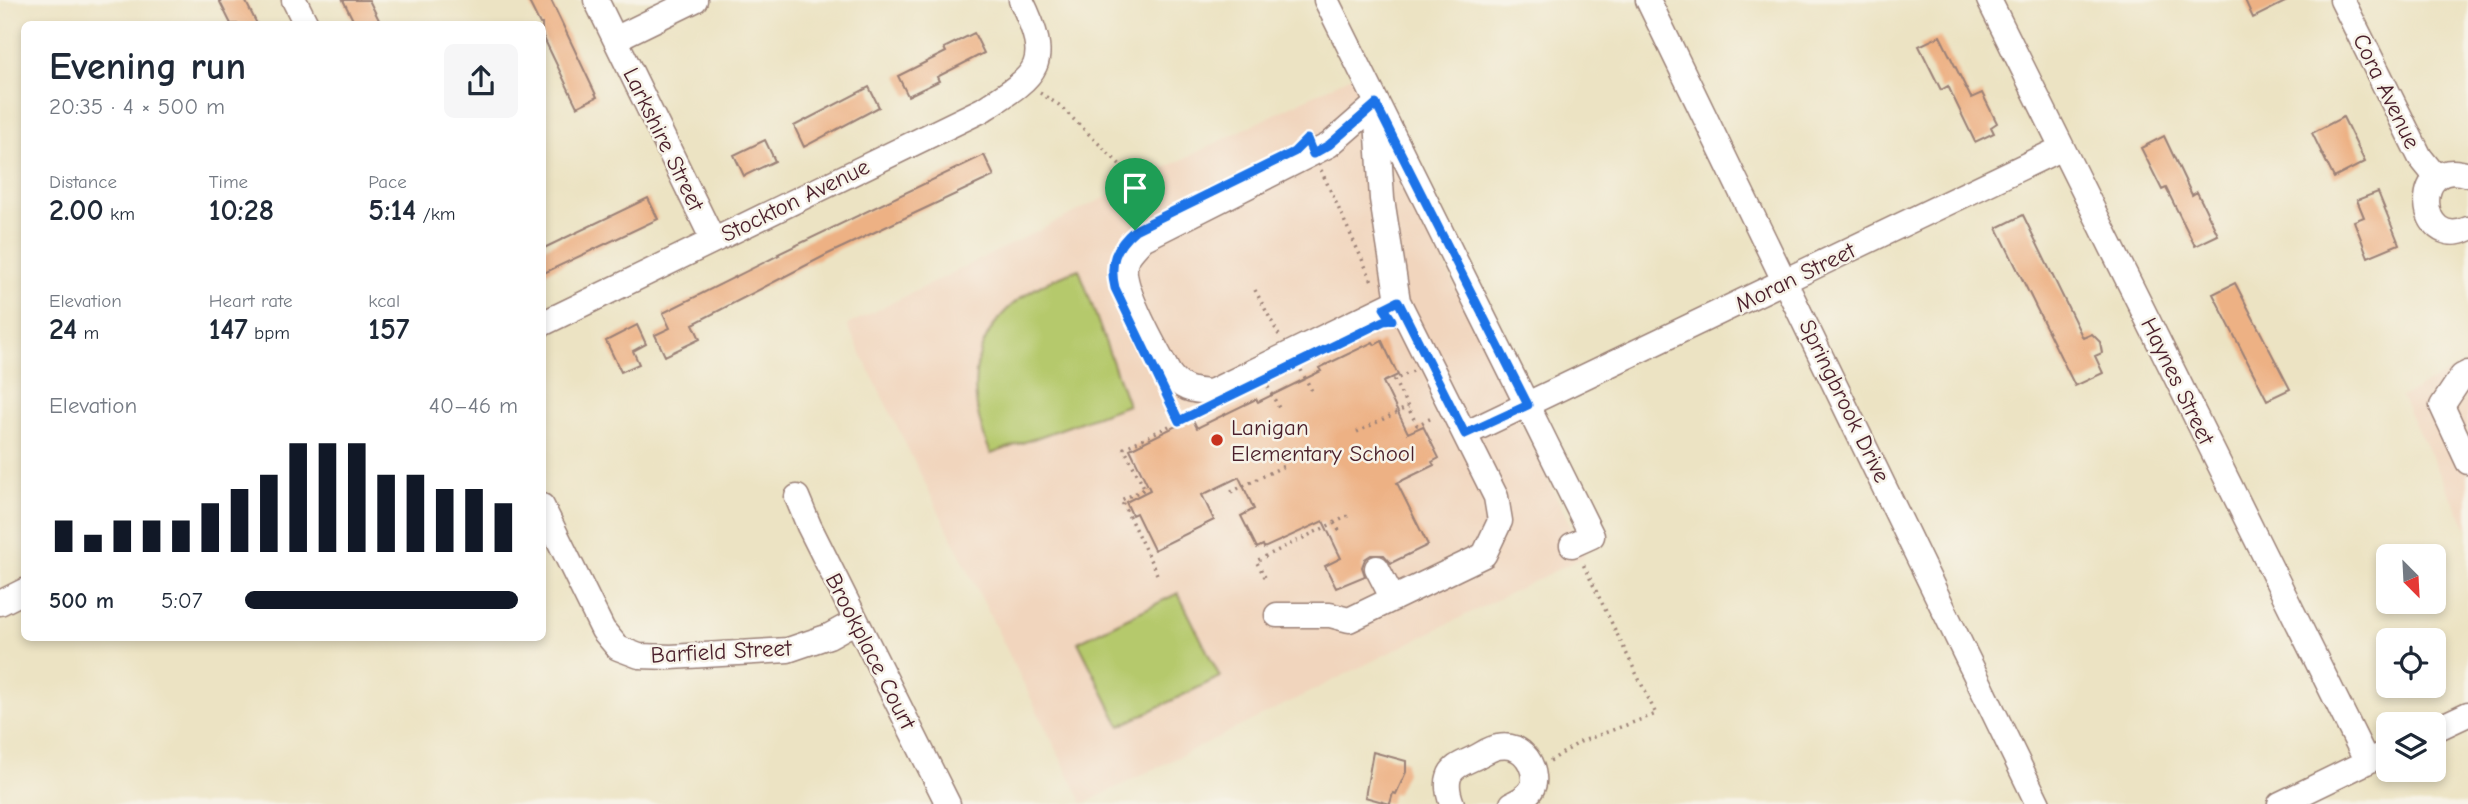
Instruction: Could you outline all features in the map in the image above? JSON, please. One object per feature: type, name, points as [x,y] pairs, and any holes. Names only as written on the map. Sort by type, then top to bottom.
[{"type":"street","points":[[294,0],[304,21]]},
{"type":"street","name":"Larkshire Street","points":[[596,0],[713,240]]},
{"type":"street","name":"Larkshire Street","points":[[615,39],[695,0]]},
{"type":"street","name":"Stockton Avenue","points":[[546,322],[982,110],[1023,83],[1036,61],[1036,35],[1021,0]]},
{"type":"street","points":[[1326,0],[1592,536],[1573,545]]},
{"type":"street","name":"Springbrook Drive","points":[[1648,0],[1787,281],[2038,804]]},
{"type":"street","name":"Haynes Street","points":[[1989,0],[2062,148],[2376,753]]},
{"type":"street","name":"Cora Avenue","points":[[2342,0],[2420,157],[2437,178]]},
{"type":"street","points":[[1376,104],[1329,145],[1143,239],[1127,257],[1125,277],[1168,373],[1177,384],[1189,391],[1212,393],[1391,304]]},
{"type":"street","points":[[1277,615],[1330,615],[1349,620],[1483,555],[1500,521],[1496,497],[1465,434],[1391,304],[1376,104]]},
{"type":"street","name":"Moran Street","points":[[1465,434],[2062,148]]},
{"type":"street","points":[[2468,175],[2455,172],[2437,178],[2426,195],[2428,215],[2443,229],[2453,232],[2468,229]]},
{"type":"street","points":[[2468,373],[2462,376],[2442,406],[2468,462]]},
{"type":"street","name":"Brookplace Court","points":[[797,497],[948,804]]},
{"type":"street","name":"Barfield Street","points":[[546,514],[603,630],[618,648],[639,656],[671,657],[788,650],[829,636],[856,621]]},
{"type":"street","points":[[1377,568],[1393,599]]},
{"type":"street","points":[[0,603],[21,592]]},
{"type":"street","points":[[2446,724],[2468,714]]},
{"type":"street","points":[[1452,804],[1448,785],[1449,776],[1455,768],[1498,747],[1520,750],[1528,756],[1534,772],[1535,781],[1531,791],[1512,804]]},
{"type":"street","points":[[2280,804],[2376,758]]},
{"type":"path","points":[[1023,83],[1059,105],[1138,181],[1143,192],[1135,230]]},
{"type":"path","points":[[1313,154],[1391,304]]},
{"type":"path","points":[[1418,369],[1394,379],[1417,427],[1440,414]]},
{"type":"path","points":[[1264,379],[1280,410]]},
{"type":"path","points":[[1168,397],[1179,421]]},
{"type":"path","points":[[1357,432],[1408,407]]},
{"type":"path","points":[[1157,575],[1121,500],[1145,489],[1124,448],[1204,409]]},
{"type":"path","points":[[1231,492],[1286,465]]},
{"type":"path","points":[[1265,577],[1256,561],[1348,516]]},
{"type":"path","points":[[1335,523],[1340,532]]},
{"type":"path","points":[[1534,772],[1580,742],[1656,713],[1573,545]]},
{"type":"shaded area","name":"Lanigan Elementary School","points":[[1354,75],[1585,556],[1083,804],[847,325]]},
{"type":"shaded area","points":[[2468,363],[2468,530],[2401,397]]},
{"type":"green space","points":[[1079,269],[1128,405],[991,454],[980,421],[975,391],[977,363],[986,339],[1000,317],[1021,298],[1047,282]]},
{"type":"green space","points":[[1178,593],[1220,677],[1120,726],[1078,642]]},
{"type":"building","points":[[219,0],[245,0],[256,21],[230,21]]},
{"type":"building","points":[[343,0],[369,0],[380,21],[354,21]]},
{"type":"building","points":[[528,0],[551,0],[597,97],[577,107],[546,42],[546,21],[538,21]]},
{"type":"building","points":[[2245,0],[2289,0],[2253,18]]},
{"type":"building","points":[[974,33],[984,53],[937,77],[939,81],[908,96],[898,76],[946,52],[944,48]]},
{"type":"building","points":[[1940,36],[1971,98],[1982,93],[1997,123],[1991,127],[1994,133],[1975,142],[1948,86],[1941,90],[1919,46]]},
{"type":"building","points":[[869,87],[879,107],[804,147],[794,126]]},
{"type":"building","points":[[2343,117],[2365,162],[2334,178],[2312,133]]},
{"type":"building","points":[[2164,136],[2192,195],[2197,192],[2218,235],[2195,246],[2166,188],[2162,190],[2141,148]]},
{"type":"building","points":[[765,140],[775,161],[744,176],[734,155]]},
{"type":"building","points":[[984,155],[994,176],[828,254],[693,324],[700,339],[665,356],[655,335],[670,328],[663,313],[778,254]]},
{"type":"building","points":[[2378,192],[2399,244],[2368,257],[2354,221],[2364,217],[2357,200]]},
{"type":"building","points":[[648,198],[658,219],[546,272],[546,247]]},
{"type":"building","points":[[2023,215],[2083,338],[2092,334],[2100,342],[2102,353],[2095,356],[2103,373],[2075,386],[1997,228]]},
{"type":"building","points":[[2235,283],[2290,389],[2267,400],[2213,294]]},
{"type":"building","points":[[637,325],[646,344],[633,351],[639,364],[621,372],[606,341]]},
{"type":"building","name":"Lanigan Elementary School","points":[[1382,341],[1398,375],[1383,382],[1408,433],[1423,426],[1439,458],[1432,462],[1434,465],[1397,483],[1428,545],[1391,563],[1384,555],[1371,555],[1365,559],[1362,567],[1365,576],[1336,588],[1325,566],[1341,558],[1323,521],[1264,548],[1263,545],[1257,548],[1241,516],[1254,509],[1239,477],[1202,495],[1214,520],[1154,550],[1136,513],[1132,515],[1126,502],[1150,490],[1130,449],[1192,418],[1197,428],[1256,399],[1258,402],[1321,371],[1319,368],[1373,342],[1375,345]]},
{"type":"building","points":[[1373,752],[1406,761],[1406,772],[1396,794],[1393,793],[1390,804],[1365,797]]},
{"type":"place","name":"Lanigan Elementary School","points":[[1217,440]]},
{"type":"route","points":[[1376,104],[1528,405],[1465,434],[1398,301],[1384,308],[1392,320],[1384,321],[1179,421],[1115,288],[1112,261],[1116,249],[1135,230],[1294,152],[1307,139],[1313,154],[1329,145],[1376,104]]}]
